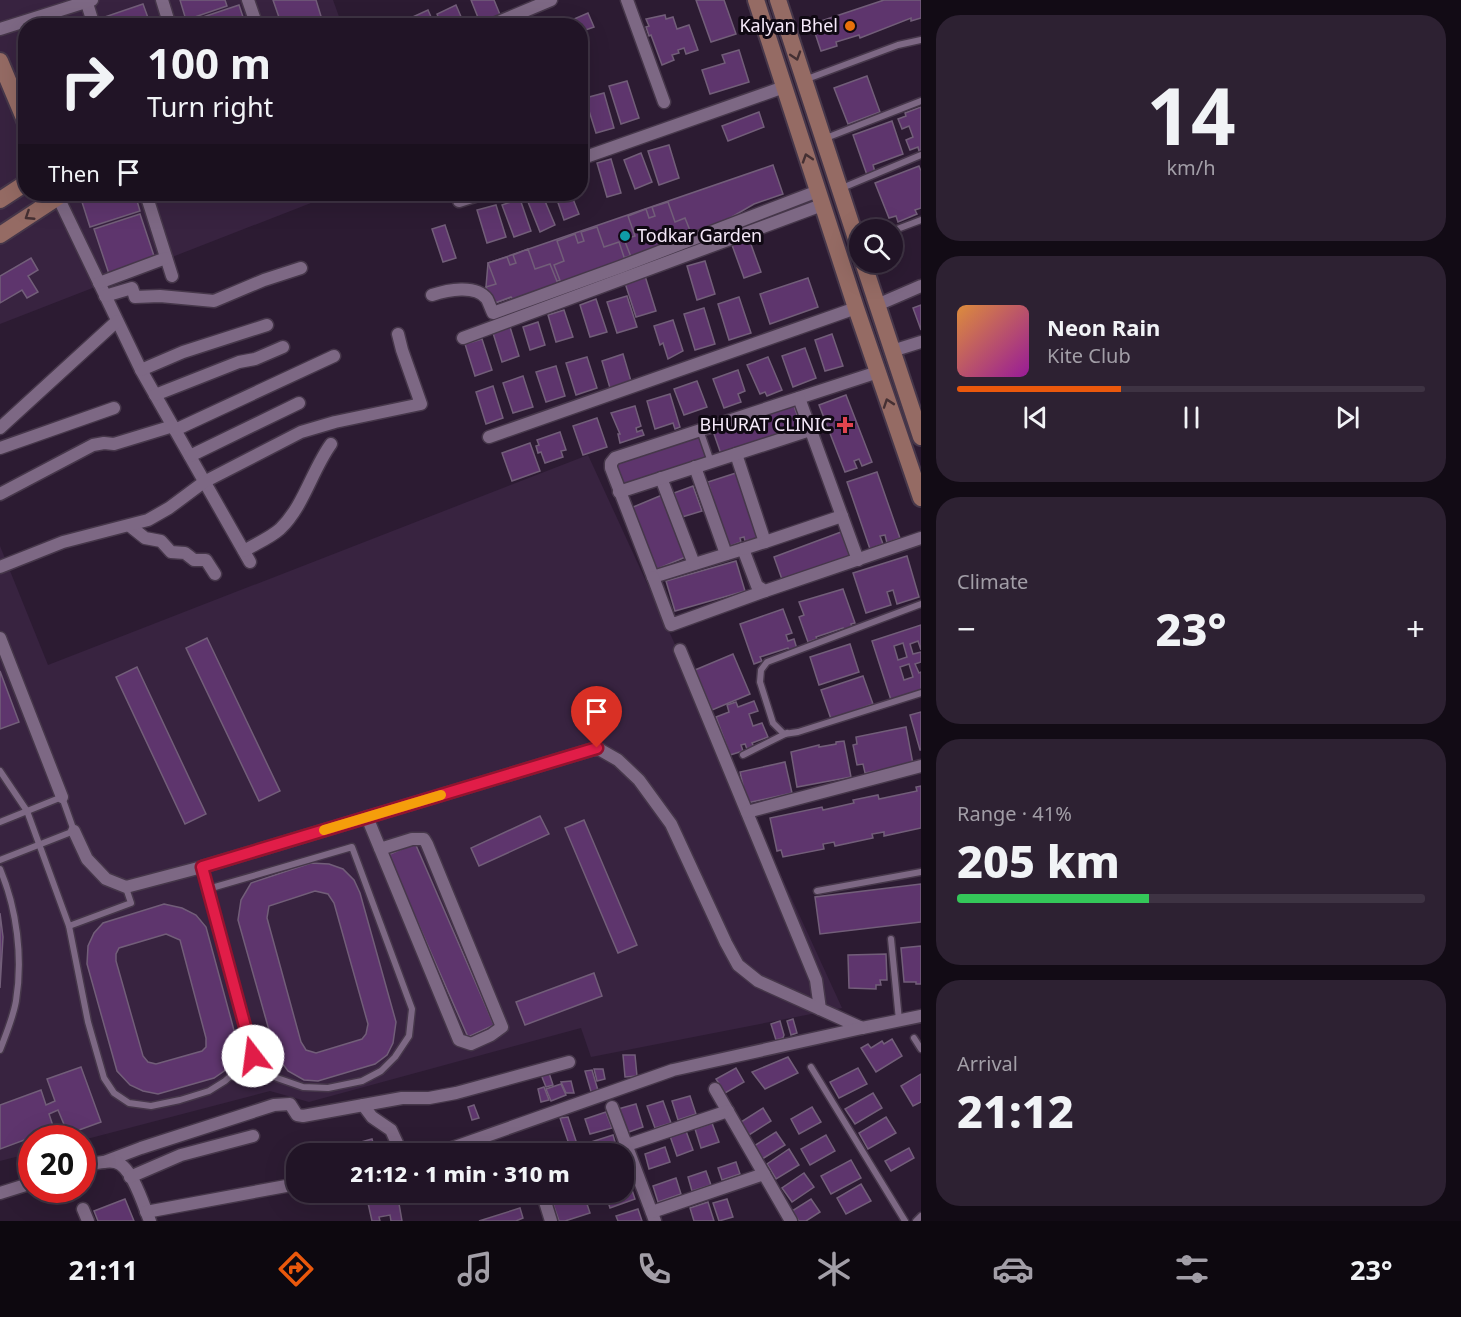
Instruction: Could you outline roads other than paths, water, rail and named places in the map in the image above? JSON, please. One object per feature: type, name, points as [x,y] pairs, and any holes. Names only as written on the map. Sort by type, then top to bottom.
[{"type":"main road","points":[[756,0],[856,308],[921,498]]},
{"type":"main road","points":[[778,0],[849,219]]},
{"type":"main road","points":[[0,61],[18,104]]},
{"type":"main road","points":[[0,200],[18,188]]},
{"type":"main road","points":[[0,235],[48,201]]},
{"type":"main road","points":[[867,273],[892,351],[915,401],[921,436],[901,442]]},
{"type":"street","points":[[162,0],[168,18]]},
{"type":"street","points":[[248,0],[254,18]]},
{"type":"street","points":[[520,18],[551,0]]},
{"type":"street","points":[[627,0],[663,102]]},
{"type":"street","points":[[35,18],[88,1],[92,18]]},
{"type":"street","points":[[0,29],[18,23]]},
{"type":"street","points":[[588,156],[784,87]]},
{"type":"street","points":[[432,295],[444,291],[472,290],[486,298],[493,313],[820,198]]},
{"type":"street","points":[[464,338],[820,198]]},
{"type":"street","points":[[60,201],[141,370],[247,556],[279,530],[293,513],[331,444]]},
{"type":"street","points":[[148,201],[172,276]]},
{"type":"street","points":[[99,283],[166,258]]},
{"type":"street","points":[[105,296],[132,288],[135,297],[160,296],[214,301],[264,280],[301,268]]},
{"type":"street","points":[[877,305],[921,286]]},
{"type":"street","points":[[489,437],[856,308]]},
{"type":"street","points":[[0,428],[117,321]]},
{"type":"street","points":[[141,370],[192,349],[267,326]]},
{"type":"street","points":[[0,567],[63,542],[148,520],[169,508],[204,482],[301,432],[336,422],[422,404],[398,334]]},
{"type":"street","points":[[892,351],[921,342]]},
{"type":"street","points":[[155,395],[283,347]]},
{"type":"street","points":[[0,494],[93,444],[114,444],[174,428],[334,356]]},
{"type":"street","points":[[878,372],[615,458],[611,463],[611,468],[671,625],[921,538]]},
{"type":"street","points":[[799,398],[858,560]]},
{"type":"street","points":[[190,456],[299,403]]},
{"type":"street","points":[[0,447],[114,408]]},
{"type":"street","points":[[619,492],[810,429]]},
{"type":"street","points":[[736,454],[765,542]]},
{"type":"street","points":[[695,467],[726,554]]},
{"type":"street","points":[[662,478],[694,564]]},
{"type":"street","points":[[653,577],[842,516]]},
{"type":"street","points":[[130,526],[145,538],[161,541],[171,552],[185,553],[194,560],[206,560],[215,574]]},
{"type":"street","points":[[743,549],[757,586],[765,591]]},
{"type":"street","points":[[0,638],[62,797]]},
{"type":"street","points":[[680,650],[816,980],[820,1009]]},
{"type":"street","points":[[74,831],[87,859],[106,879],[126,887],[202,867],[597,748],[618,760],[639,780],[671,824],[738,965],[758,981],[862,1028]]},
{"type":"street","points":[[747,812],[921,766]]},
{"type":"street","points":[[367,817],[380,849],[459,1040],[471,1044],[491,1035],[502,1027],[427,844],[424,839],[412,839],[380,849]]},
{"type":"street","points":[[466,1143],[674,1070],[921,1016]]},
{"type":"street","points":[[96,1163],[274,1105],[290,1104],[297,1115],[303,1116],[402,1098],[429,1098],[456,1093],[569,1062]]},
{"type":"street","points":[[715,1089],[791,1221]]},
{"type":"street","points":[[363,1105],[372,1117],[392,1130],[397,1143]]},
{"type":"street","points":[[612,1107],[626,1143]]},
{"type":"street","points":[[633,1143],[728,1111]]},
{"type":"street","points":[[130,1177],[181,1155],[253,1136]]},
{"type":"street","points":[[104,1162],[117,1162],[125,1168],[137,1187],[148,1216],[286,1186]]},
{"type":"street","points":[[634,1163],[654,1216],[764,1174]]},
{"type":"street","points":[[0,1193],[18,1187]]},
{"type":"street","points":[[545,1203],[551,1221]]},
{"type":"lane","points":[[803,81],[898,45],[921,40]]},
{"type":"lane","points":[[823,140],[921,101]]},
{"type":"lane","points":[[839,190],[921,155]]},
{"type":"lane","points":[[903,227],[921,220]]},
{"type":"lane","points":[[700,430],[711,462]]},
{"type":"lane","points":[[921,604],[767,662],[761,670],[760,682],[773,723],[784,734],[798,732],[921,693]]},
{"type":"lane","points":[[742,755],[787,733]]},
{"type":"lane","points":[[0,771],[27,811],[69,926],[88,1022],[104,1078],[114,1093],[129,1103],[152,1106],[180,1100],[209,1091],[225,1082],[253,1056]]},
{"type":"lane","points":[[0,822],[62,797],[74,831],[0,860]]},
{"type":"lane","points":[[202,867],[253,1056],[277,1078],[303,1087],[328,1088],[362,1081],[381,1071],[395,1057],[409,1036],[412,1009],[352,847],[208,889]]},
{"type":"lane","points":[[0,869],[14,916],[18,972],[16,1001],[10,1026],[0,1050]]},
{"type":"lane","points":[[817,891],[921,872]]},
{"type":"lane","points":[[69,926],[131,903],[126,887]]},
{"type":"lane","points":[[891,939],[899,1021]]},
{"type":"lane","points":[[914,1038],[921,1049]]},
{"type":"lane","points":[[810,1067],[905,1221]]},
{"type":"lane","points":[[916,1221],[921,1216]]},
{"type":"place","name":"Kalyan Bhel","points":[[850,26]]},
{"type":"place","name":"Todkar Garden","points":[[625,236]]},
{"type":"place","name":"BHURAT CLINIC","points":[[845,425]]}]
